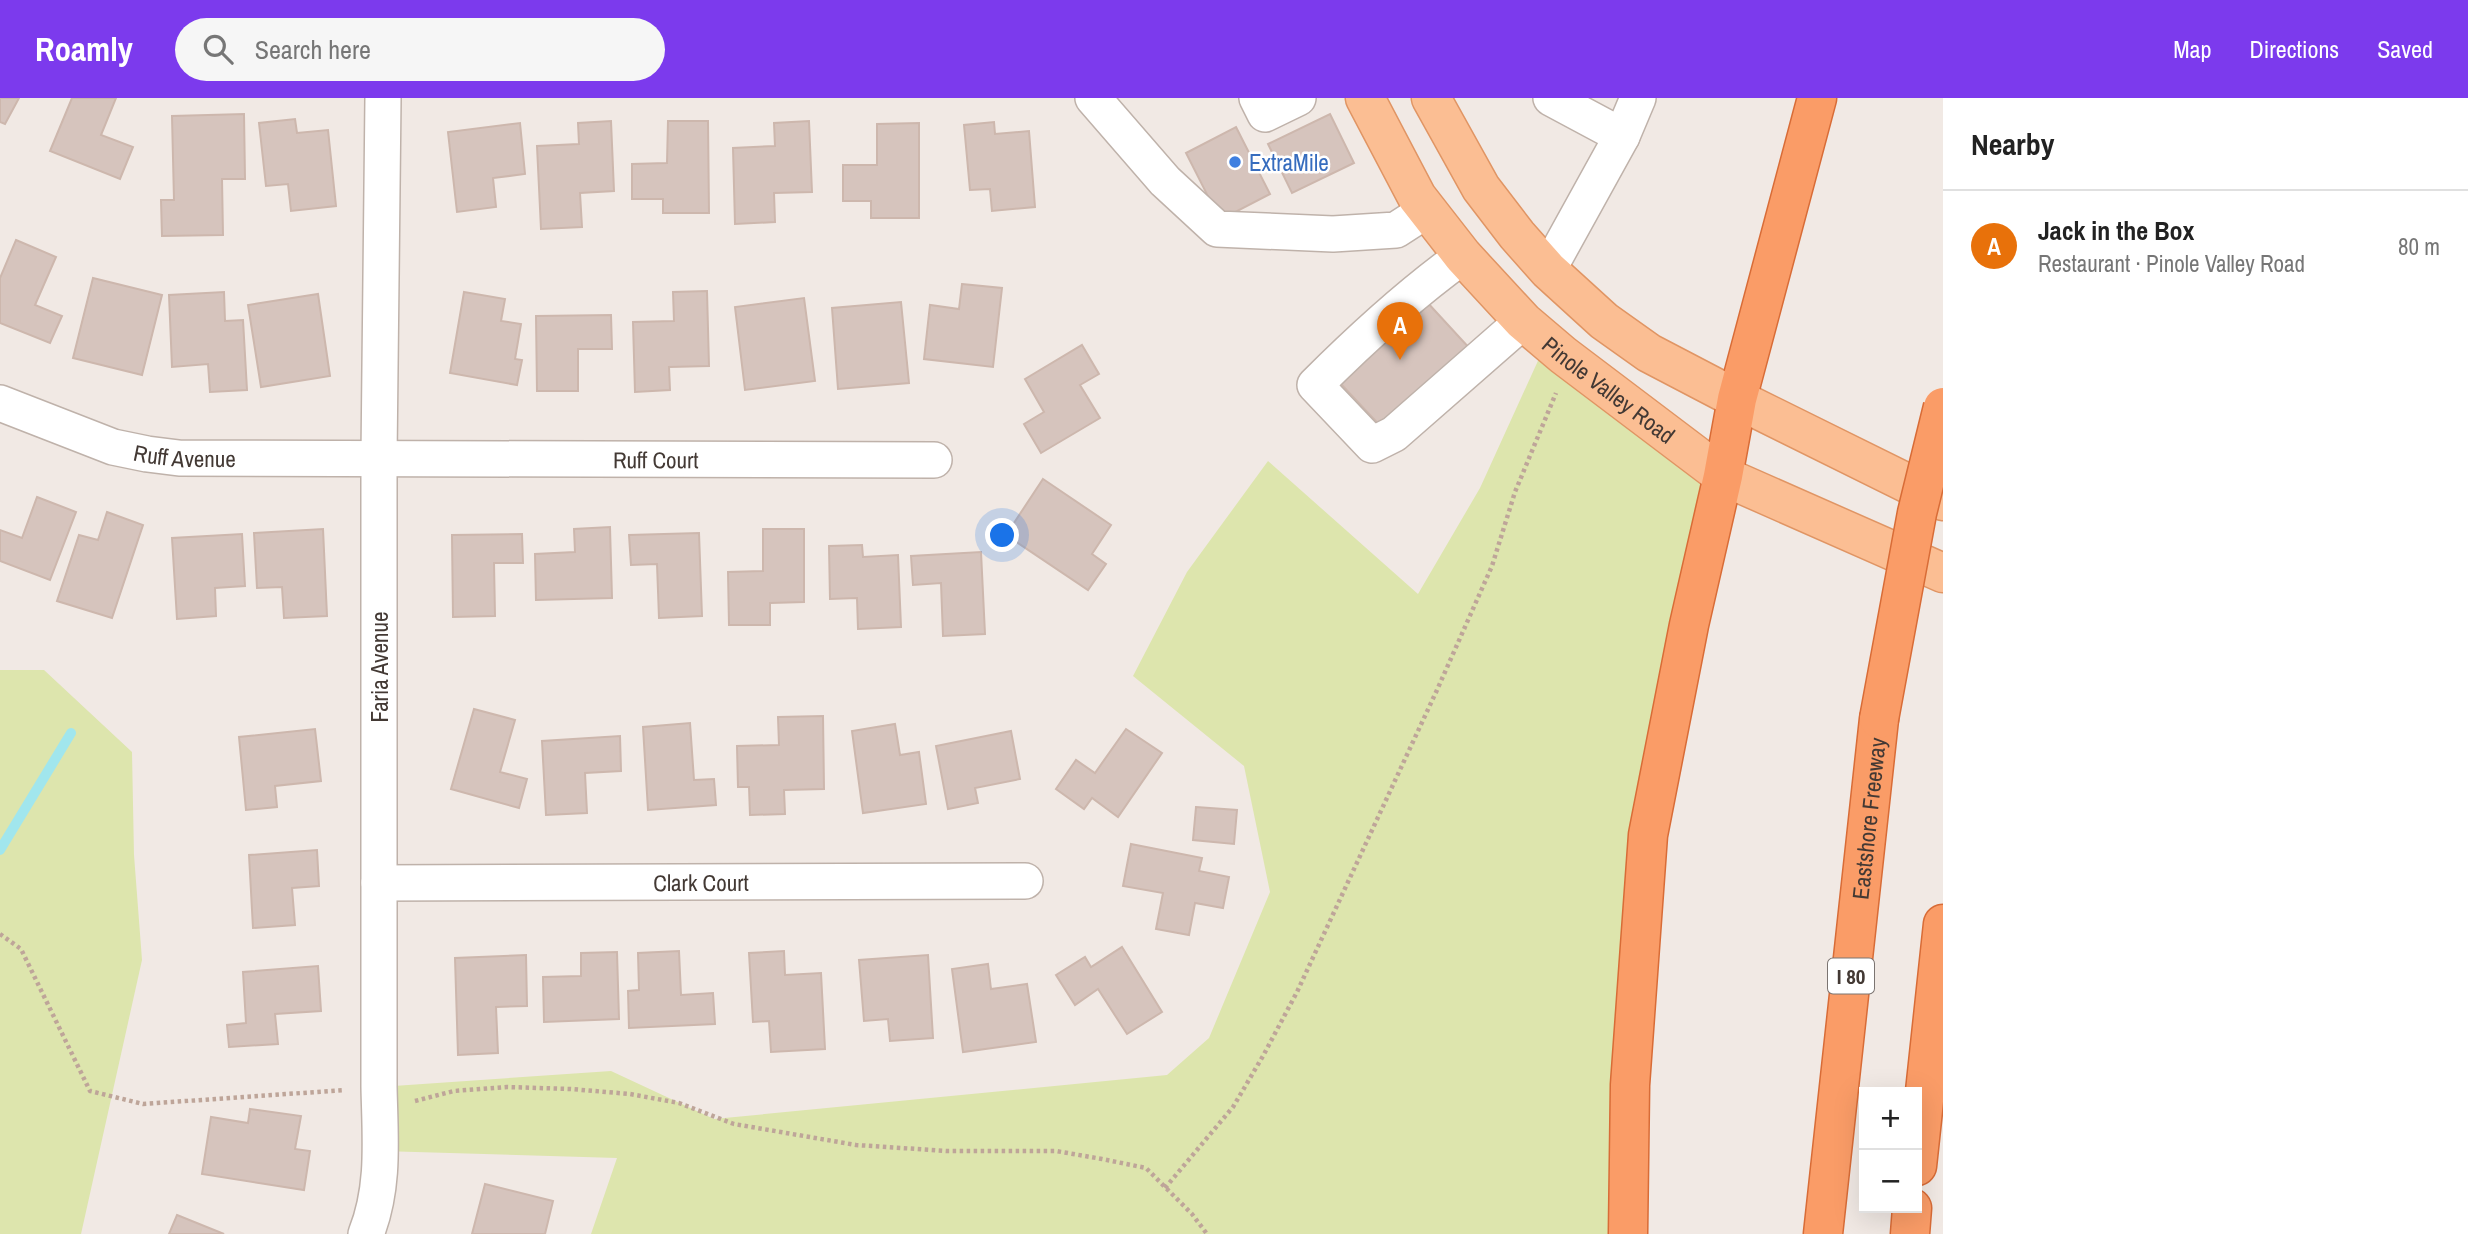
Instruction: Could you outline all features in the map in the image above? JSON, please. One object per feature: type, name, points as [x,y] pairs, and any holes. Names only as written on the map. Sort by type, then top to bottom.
[{"type":"highway","points":[[1628,1234],[1630,1085],[1648,835],[1737,399],[1817,98]]},
{"type":"highway","name":"Eastshore Freeway","points":[[1823,1234],[1879,719],[1917,513],[1943,407]]},
{"type":"highway","points":[[1919,1150],[1943,924]]},
{"type":"highway","points":[[1910,1234],[1912,1213]]},
{"type":"main road","name":"Pinole Valley Road","points":[[1365,98],[1417,197],[1462,256],[1522,321],[1723,476],[1943,573]]},
{"type":"main road","points":[[1431,98],[1481,188],[1517,235],[1548,270],[1604,321],[1648,353],[1943,501]]},
{"type":"street","name":"Faria Avenue","points":[[366,1234],[378,1186],[381,1151],[379,457],[383,98]]},
{"type":"street","points":[[1093,98],[1165,181],[1217,229],[1333,234],[1396,230],[1427,210]]},
{"type":"street","points":[[1257,98],[1265,114],[1298,98]]},
{"type":"street","points":[[1551,98],[1622,136]]},
{"type":"street","points":[[1548,270],[1622,136],[1638,98]]},
{"type":"street","points":[[1462,256],[1429,280],[1315,385],[1371,445],[1394,434],[1522,321]]},
{"type":"street","name":"Ruff Avenue","points":[[0,403],[113,447],[147,454],[178,458],[379,457]]},
{"type":"street","name":"Ruff Court","points":[[379,457],[934,460]]},
{"type":"street","name":"Clark Court","points":[[379,883],[1025,881]]},
{"type":"path","points":[[1165,1188],[1233,1107],[1264,1056],[1297,992],[1492,566],[1515,492],[1569,359]]},
{"type":"path","points":[[0,934],[21,949],[90,1091],[143,1104],[379,1096],[424,1100],[454,1091],[507,1087],[630,1094],[679,1103],[734,1124],[856,1145],[947,1151],[1056,1151],[1146,1168],[1192,1214],[1207,1234]]},
{"type":"green space","points":[[1547,341],[1723,476],[1648,835],[1628,1234],[591,1234],[617,1158],[381,1151],[379,1087],[611,1071],[714,1119],[1167,1075],[1209,1038],[1270,892],[1244,766],[1133,676],[1187,572],[1268,461],[1418,594],[1480,488]]},
{"type":"green space","points":[[0,670],[44,670],[132,752],[134,855],[142,960],[81,1234],[0,1234]]},
{"type":"building","points":[[0,98],[19,98],[5,124],[0,122]]},
{"type":"building","points":[[72,98],[116,98],[101,135],[133,147],[120,179],[50,151]]},
{"type":"building","points":[[244,114],[245,179],[222,179],[223,235],[162,236],[161,200],[174,200],[172,116]]},
{"type":"building","points":[[1330,114],[1354,163],[1292,193],[1268,144]]},
{"type":"building","points":[[295,119],[297,133],[328,130],[336,206],[291,211],[288,184],[266,186],[259,123]]},
{"type":"building","points":[[611,121],[614,191],[580,193],[582,227],[541,229],[537,146],[579,144],[578,123]]},
{"type":"building","points":[[668,121],[708,121],[709,213],[663,213],[663,199],[632,199],[632,164],[667,163]]},
{"type":"building","points":[[809,121],[812,192],[774,193],[775,222],[735,224],[733,148],[775,146],[774,123]]},
{"type":"building","points":[[994,122],[995,134],[1029,131],[1035,207],[992,211],[990,189],[970,190],[964,125]]},
{"type":"building","points":[[520,123],[525,174],[493,178],[496,207],[457,212],[448,132]]},
{"type":"building","points":[[919,123],[919,218],[871,218],[871,201],[843,201],[843,165],[877,165],[877,124]]},
{"type":"building","points":[[1236,127],[1270,194],[1220,220],[1186,153]]},
{"type":"building","points":[[16,240],[56,257],[35,305],[62,316],[50,343],[0,323],[0,278]]},
{"type":"building","points":[[93,278],[162,295],[142,375],[73,358]]},
{"type":"building","points":[[962,284],[1002,288],[993,367],[924,359],[930,305],[959,309]]},
{"type":"building","points":[[707,291],[709,366],[669,367],[670,390],[635,392],[633,322],[674,321],[673,292]]},
{"type":"building","points":[[224,292],[225,321],[243,320],[247,390],[210,392],[208,364],[172,367],[169,295]]},
{"type":"building","points":[[464,292],[505,299],[501,321],[521,324],[515,359],[522,360],[517,385],[450,373]]},
{"type":"building","points":[[318,294],[330,376],[261,387],[248,305]]},
{"type":"building","points":[[804,298],[815,381],[745,390],[735,307]]},
{"type":"building","points":[[1426,301],[1472,351],[1385,431],[1339,382]]},
{"type":"building","points":[[901,302],[909,383],[838,389],[832,308]]},
{"type":"building","points":[[611,315],[612,349],[578,349],[578,391],[537,391],[536,316]]},
{"type":"building","points":[[1082,345],[1099,374],[1080,385],[1100,418],[1041,453],[1024,424],[1044,412],[1025,379]]},
{"type":"building","points":[[1043,479],[1111,525],[1092,554],[1106,564],[1088,590],[1006,535]]},
{"type":"building","points":[[37,497],[76,512],[50,580],[0,561],[0,530],[22,538]]},
{"type":"building","points":[[107,512],[143,525],[112,618],[57,601],[79,535],[98,540]]},
{"type":"building","points":[[610,527],[612,598],[536,600],[535,554],[575,552],[574,529]]},
{"type":"building","points":[[323,529],[327,616],[284,618],[282,587],[257,588],[254,533]]},
{"type":"building","points":[[763,529],[804,529],[804,602],[770,603],[770,625],[729,625],[728,572],[763,571]]},
{"type":"building","points":[[699,533],[702,616],[659,618],[657,564],[631,565],[629,535]]},
{"type":"building","points":[[242,534],[245,586],[215,588],[216,616],[177,619],[172,538]]},
{"type":"building","points":[[522,534],[523,563],[494,563],[495,616],[453,617],[452,535]]},
{"type":"building","points":[[862,545],[863,557],[898,555],[901,627],[858,629],[857,598],[830,599],[829,546]]},
{"type":"building","points":[[981,552],[985,634],[943,636],[941,583],[913,585],[911,556]]},
{"type":"building","points":[[474,709],[515,720],[500,772],[527,779],[519,808],[451,789]]},
{"type":"building","points":[[823,716],[824,789],[784,790],[785,814],[750,815],[749,787],[738,787],[737,746],[779,745],[778,717]]},
{"type":"building","points":[[690,723],[694,780],[714,779],[716,805],[648,810],[643,727]]},
{"type":"building","points":[[895,724],[900,755],[919,752],[926,804],[863,813],[852,731]]},
{"type":"building","points":[[315,729],[321,781],[275,786],[277,807],[246,810],[239,737]]},
{"type":"building","points":[[1126,729],[1162,753],[1118,817],[1092,798],[1084,809],[1056,789],[1076,760],[1095,773]]},
{"type":"building","points":[[1011,731],[1020,779],[975,788],[978,803],[948,809],[936,746]]},
{"type":"building","points":[[620,736],[621,771],[585,773],[587,813],[546,815],[542,741]]},
{"type":"building","points":[[1196,807],[1237,810],[1234,844],[1193,840]]},
{"type":"building","points":[[1131,844],[1202,858],[1199,871],[1229,877],[1223,908],[1195,903],[1189,935],[1156,929],[1163,893],[1123,886]]},
{"type":"building","points":[[317,850],[319,886],[292,888],[295,925],[253,928],[249,855]]},
{"type":"building","points":[[1122,947],[1162,1012],[1127,1034],[1098,989],[1075,1005],[1056,975],[1085,957],[1091,967]]},
{"type":"building","points":[[679,951],[681,995],[713,993],[715,1024],[629,1028],[628,991],[639,990],[638,953]]},
{"type":"building","points":[[784,951],[785,975],[821,973],[825,1049],[771,1052],[769,1021],[753,1022],[749,953]]},
{"type":"building","points":[[617,952],[619,1019],[544,1022],[543,977],[581,976],[581,953]]},
{"type":"building","points":[[526,955],[527,1006],[496,1007],[498,1053],[458,1055],[455,958]]},
{"type":"building","points":[[928,955],[933,1038],[890,1041],[888,1019],[864,1021],[859,960]]},
{"type":"building","points":[[988,964],[991,989],[1027,984],[1036,1042],[963,1052],[952,969]]},
{"type":"building","points":[[318,966],[321,1011],[275,1014],[278,1044],[229,1047],[227,1025],[246,1023],[243,972]]},
{"type":"building","points":[[250,1109],[301,1116],[295,1149],[310,1151],[304,1190],[202,1174],[211,1117],[248,1123]]},
{"type":"building","points":[[485,1184],[553,1201],[545,1234],[472,1234]]},
{"type":"building","points":[[177,1215],[224,1234],[169,1234]]},
{"type":"waterway","points":[[0,850],[71,733]]},
{"type":"place","name":"ExtraMile","points":[[1235,162]]},
{"type":"place","name":"Jack in the Box","points":[[1400,360]]}]
